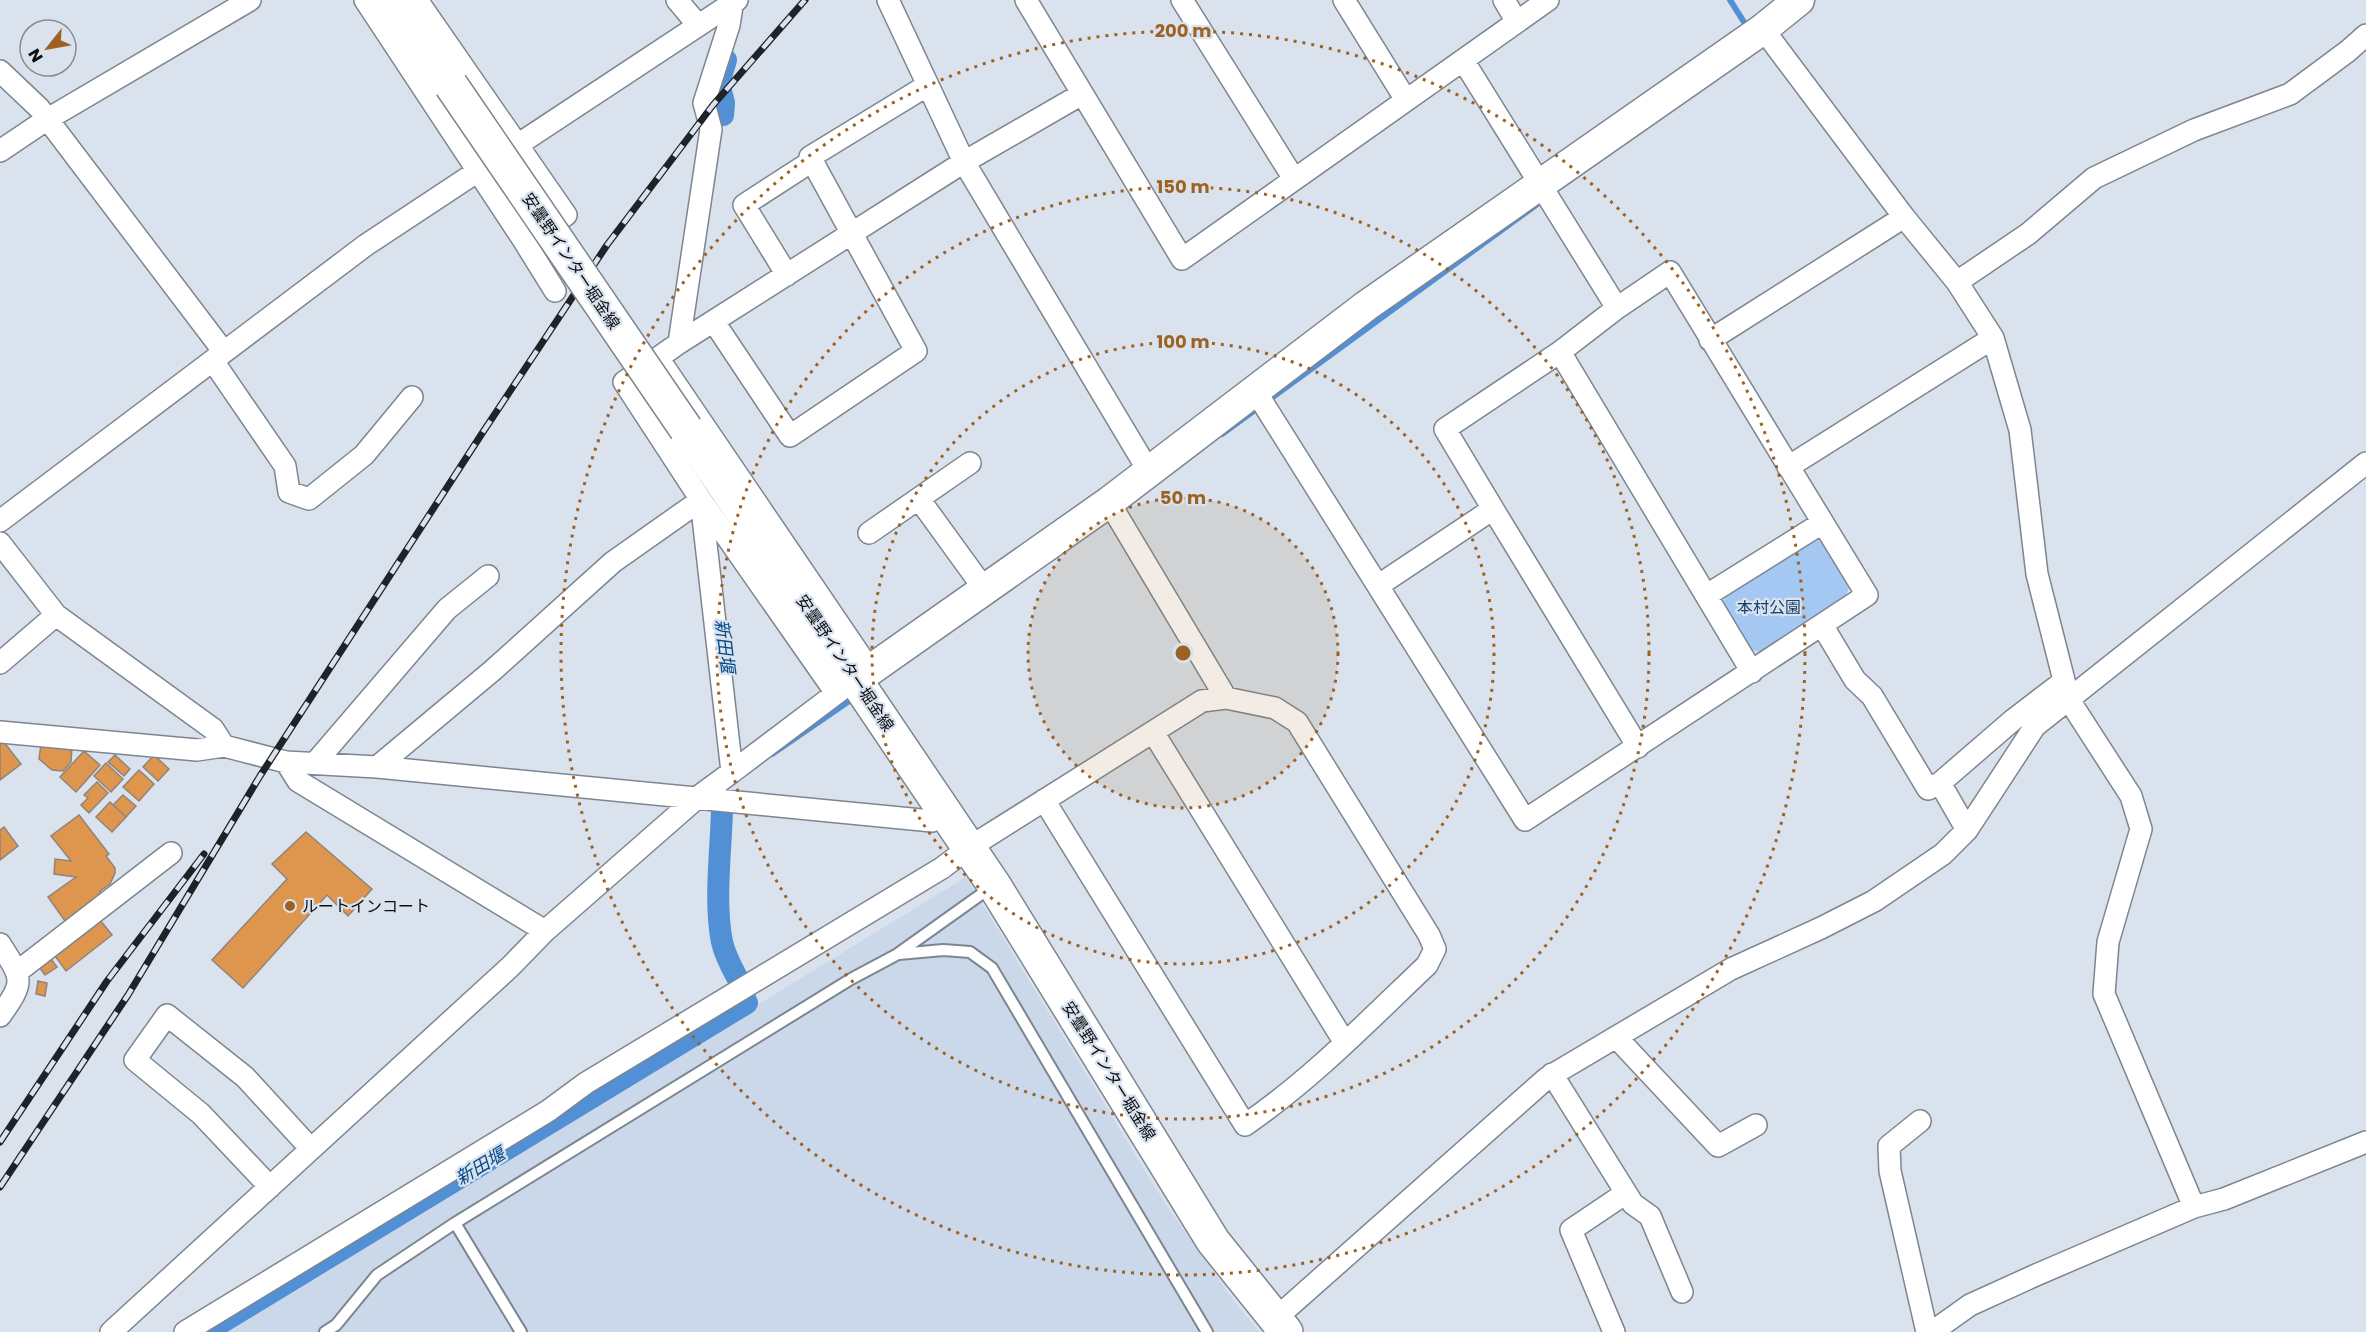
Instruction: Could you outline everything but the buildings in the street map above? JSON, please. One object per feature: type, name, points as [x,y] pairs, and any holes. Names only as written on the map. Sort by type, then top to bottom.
[{"type":"main road","name":"安曇野インター堀金線","points":[[394,0],[686,429],[854,681],[948,813],[1213,1241],[1280,1326]]},
{"type":"street","points":[[365,0],[478,169],[555,291]]},
{"type":"street","points":[[417,0],[566,215],[524,241]]},
{"type":"street","points":[[677,0],[698,25]]},
{"type":"street","points":[[888,0],[964,162],[1148,470]]},
{"type":"street","points":[[1026,0],[1182,259],[1548,0]]},
{"type":"street","points":[[1182,0],[1294,179]]},
{"type":"street","points":[[1344,0],[1406,100]]},
{"type":"street","points":[[1504,0],[1517,22]]},
{"type":"street","points":[[111,1332],[546,932],[698,797],[854,681],[1109,502],[1366,306],[1763,29],[1800,0]]},
{"type":"street","points":[[0,521],[366,245],[734,1]]},
{"type":"street","points":[[679,343],[711,129],[704,103],[729,25],[734,1]]},
{"type":"street","points":[[0,151],[46,120],[240,3]]},
{"type":"street","points":[[1763,29],[1904,217],[1957,282],[1993,338],[2020,430],[2037,573],[2066,691],[2131,796],[2141,829],[2108,942],[2104,994],[2194,1207]]},
{"type":"street","points":[[1957,282],[2028,234],[2094,178],[2194,130],[2290,94],[2348,51],[2366,34]]},
{"type":"street","points":[[1463,60],[1617,308]]},
{"type":"street","points":[[0,71],[39,108],[218,357],[285,466],[289,492],[309,499],[364,455],[412,397]]},
{"type":"street","points":[[714,322],[790,436],[916,351],[850,235],[810,157],[928,86]]},
{"type":"street","points":[[854,681],[701,500],[624,382],[679,343],[964,162],[1082,94]]},
{"type":"street","points":[[787,275],[744,205],[812,161]]},
{"type":"street","points":[[1710,339],[1904,217]]},
{"type":"street","points":[[1256,392],[1525,820],[1638,747],[1867,596],[1670,272],[1617,308],[1560,352],[1445,429],[1638,747]]},
{"type":"street","points":[[1788,467],[1993,338]]},
{"type":"street","points":[[1560,352],[1752,672]]},
{"type":"street","points":[[658,358],[854,681]]},
{"type":"street","points":[[869,533],[970,463]]},
{"type":"street","points":[[1822,626],[1855,680],[1872,696],[1928,789],[1940,783],[2013,720],[2066,691],[2366,463]]},
{"type":"street","points":[[919,499],[985,590]]},
{"type":"street","points":[[377,767],[492,671],[613,562],[701,500]]},
{"type":"street","points":[[701,500],[732,772]]},
{"type":"street","points":[[1109,502],[1226,698]]},
{"type":"street","points":[[1378,585],[1493,508]]},
{"type":"street","points":[[1707,595],[1822,523]]},
{"type":"street","points":[[0,543],[56,615],[213,729],[224,746]]},
{"type":"street","points":[[315,763],[447,609],[488,576]]},
{"type":"street","points":[[0,663],[56,615]]},
{"type":"street","points":[[1280,1326],[1552,1074],[1731,969],[1874,901],[1943,854],[1967,830],[2035,726],[2066,691]]},
{"type":"street","points":[[185,1332],[548,1111],[586,1083],[942,868],[970,847],[1202,701],[1226,698],[1275,708],[1297,722],[1430,935],[1435,949],[1427,965],[1345,1043],[1278,1102],[1245,1125],[1044,801]]},
{"type":"street","points":[[0,732],[197,750],[224,746],[286,762],[377,767],[932,821],[948,813]]},
{"type":"street","points":[[1153,732],[1345,1043]]},
{"type":"street","points":[[286,762],[298,781],[546,932]]},
{"type":"street","points":[[1940,783],[1967,830]]},
{"type":"street","points":[[17,972],[171,853]]},
{"type":"street","points":[[0,944],[17,972],[18,991],[0,1016]]},
{"type":"street","points":[[270,1187],[201,1114],[135,1060],[167,1015],[245,1077],[311,1149]]},
{"type":"street","points":[[1616,1037],[1718,1146],[1756,1125]]},
{"type":"street","points":[[1552,1074],[1633,1204],[1650,1216],[1682,1292]]},
{"type":"street","points":[[1920,1121],[1889,1146],[1890,1171],[1929,1332],[1970,1305],[2194,1207],[2224,1199],[2366,1142]]},
{"type":"street","points":[[1614,1332],[1571,1230],[1626,1193]]},
{"type":"lane","points":[[325,1332],[338,1329],[377,1275],[455,1223],[851,979],[896,955],[994,885]]},
{"type":"lane","points":[[896,955],[943,950],[970,952],[992,968],[1207,1332]]},
{"type":"lane","points":[[455,1223],[520,1332]]},
{"type":"shaded area","points":[[966,877],[1166,1205],[1234,1301],[1259,1332],[223,1332]]},
{"type":"green space","name":"本村公園","points":[[1811,539],[1823,542],[1850,585],[1845,599],[1764,653],[1751,650],[1723,603],[1727,591]]},
{"type":"waterway","points":[[1730,0],[1749,30]]},
{"type":"waterway","name":"新田堰","points":[[723,115],[724,103],[719,83],[726,60]]},
{"type":"waterway","points":[[1222,434],[1536,205]]},
{"type":"waterway","points":[[772,754],[855,697]]},
{"type":"waterway","name":"新田堰","points":[[722,810],[718,911],[722,942],[739,981]]},
{"type":"waterway","name":"新田堰","points":[[206,1332],[747,1003],[744,996]]},
{"type":"railway","points":[[0,1187],[128,995],[260,776],[607,245],[713,105],[805,0]]},
{"type":"railway","points":[[0,1142],[107,981],[204,854]]},
{"type":"place","name":"ルートインコート","points":[[290,906]]}]
